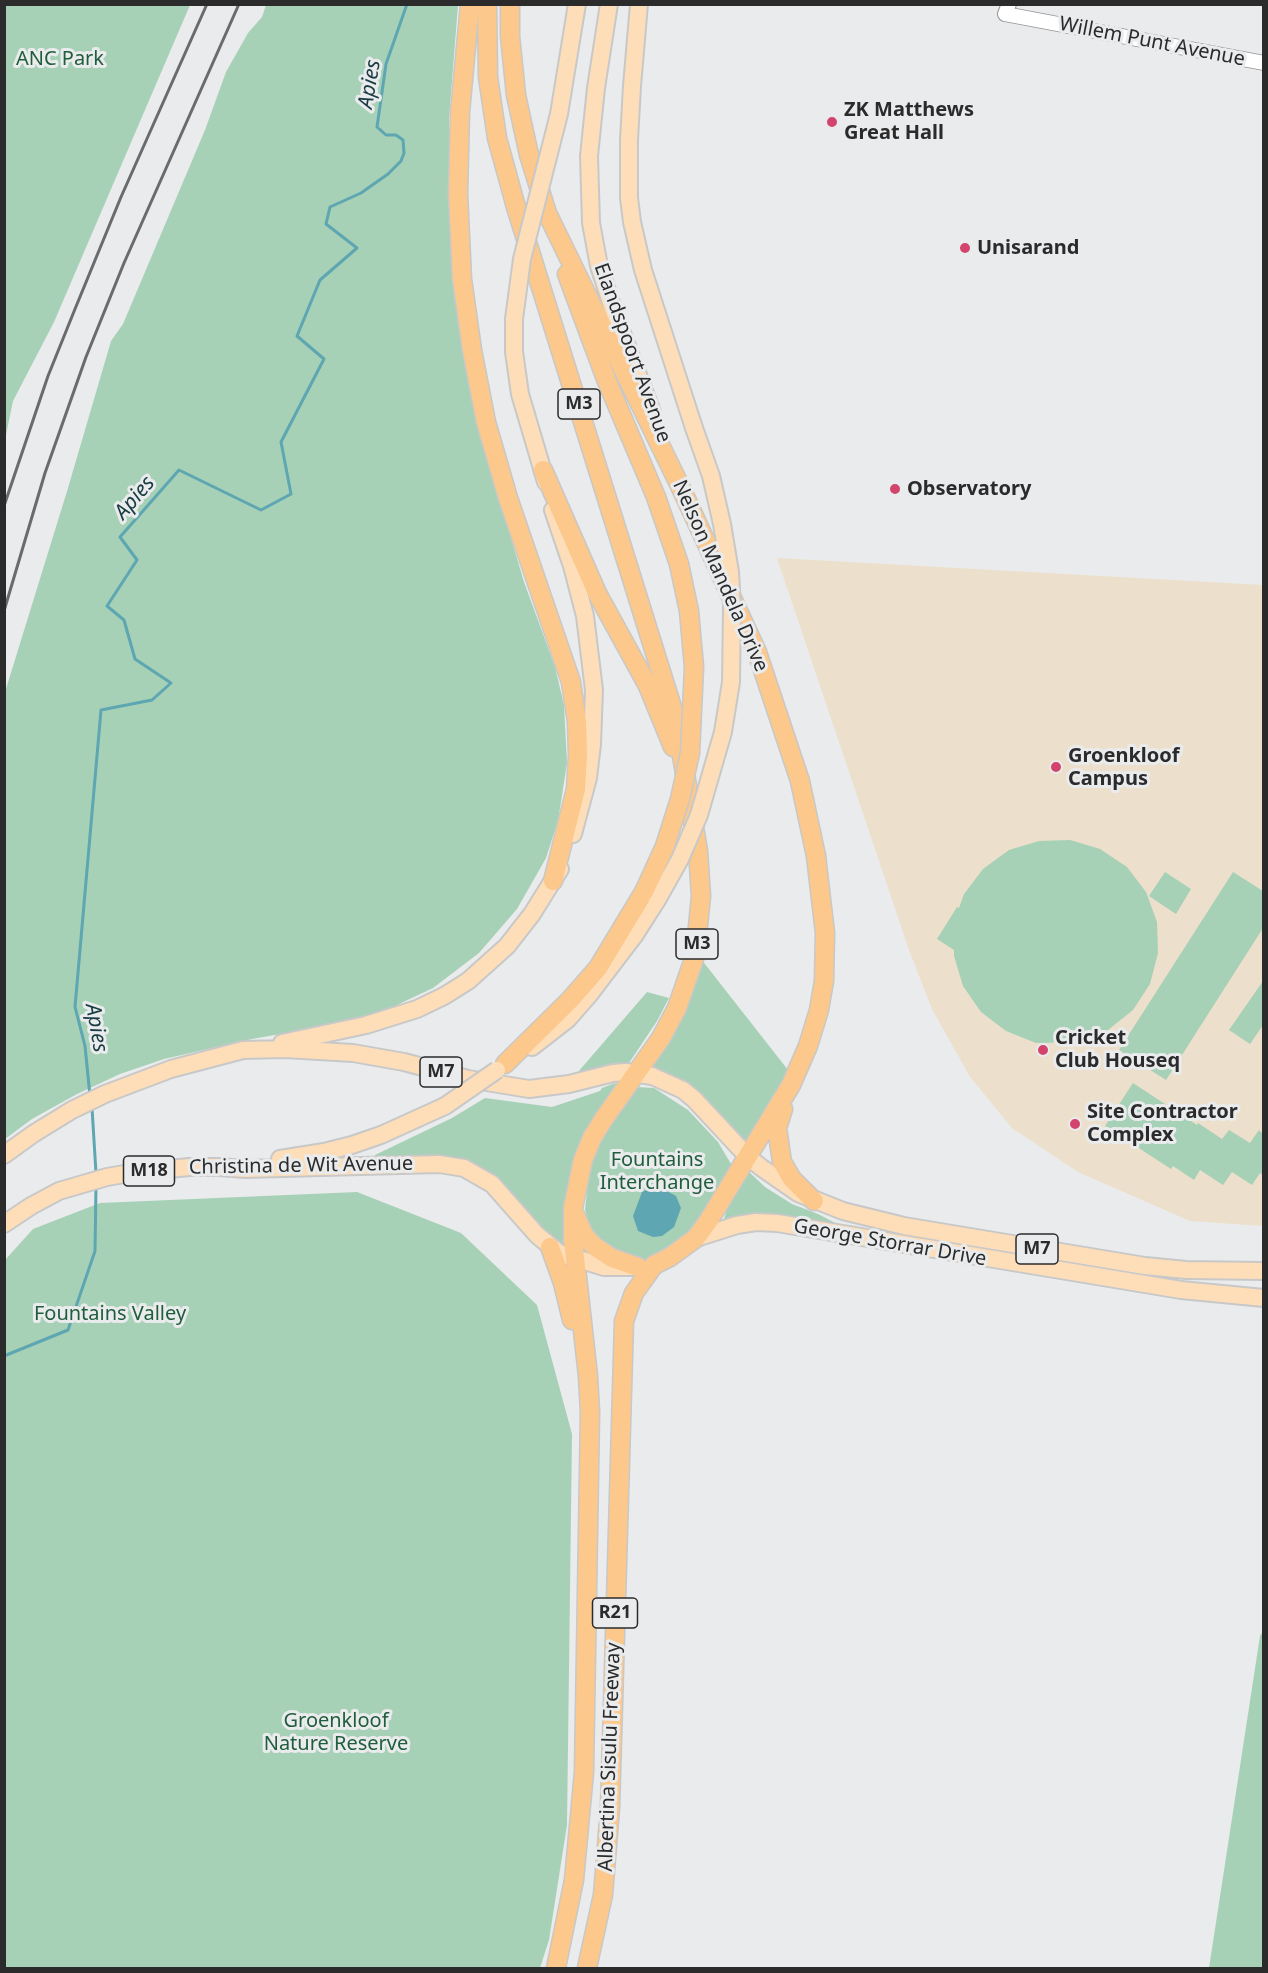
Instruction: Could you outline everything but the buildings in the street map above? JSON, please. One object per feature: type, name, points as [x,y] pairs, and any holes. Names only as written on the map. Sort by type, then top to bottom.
[{"type":"highway","points":[[470,4],[460,112],[458,194],[462,279],[472,350],[489,433],[508,498],[571,682],[577,722],[576,789],[553,881]]},
{"type":"highway","name":"M3","points":[[487,4],[488,77],[497,138],[516,207],[670,697],[691,800],[698,851],[701,896],[694,956],[685,990],[673,1016],[637,1074],[592,1138],[583,1161],[573,1208],[575,1259]]},
{"type":"highway","name":"Nelson Mandela Drive","points":[[510,4],[510,36],[516,95],[529,155],[548,213],[757,651],[795,763],[816,856],[824,919],[824,981],[814,1029],[791,1085],[748,1156]]},
{"type":"highway","points":[[501,1067],[570,1000],[598,968],[650,896],[680,799],[691,746],[694,667],[689,611],[679,564],[656,497],[606,379],[571,287],[548,213]]},
{"type":"highway","points":[[543,470],[597,593],[648,686],[669,736],[691,800]]},
{"type":"highway","points":[[791,1085],[777,1128],[779,1149],[786,1171],[814,1201]]},
{"type":"highway","points":[[696,1238],[748,1156]]},
{"type":"highway","points":[[573,1208],[584,1235],[594,1246],[612,1258],[646,1266]]},
{"type":"highway","name":"M7","points":[[646,1266],[670,1257],[696,1238]]},
{"type":"highway","points":[[550,1247],[586,1355]]},
{"type":"highway","name":"Albertina Sisulu Freeway","points":[[556,1968],[574,1880],[584,1772],[590,1412],[575,1259]]},
{"type":"highway","name":"Albertina Sisulu Freeway","points":[[587,1968],[603,1895],[610,1808],[622,1335],[628,1305],[646,1266]]},
{"type":"main road","points":[[4,1155],[72,1110],[130,1083],[171,1069],[243,1050],[366,1025],[417,1009],[444,996],[468,981],[507,946],[532,914],[560,869],[572,837],[588,778],[594,690],[585,616],[520,394],[514,352],[514,319],[522,259],[559,114],[577,4]]},
{"type":"main road","name":"Elandspoort Avenue","points":[[609,4],[596,88],[589,156],[591,223],[599,266],[613,309],[680,486]]},
{"type":"main road","points":[[639,4],[629,151],[629,198],[632,222],[643,270],[711,476],[730,572],[732,607],[731,682],[723,732],[699,814],[680,859],[650,896]]},
{"type":"main road","name":"M7","points":[[243,1050],[285,1049],[353,1053],[404,1062],[488,1083],[529,1089],[569,1084],[613,1073],[637,1074],[668,1082],[683,1090],[748,1156]]},
{"type":"main road","points":[[219,1167],[306,1155],[352,1145],[415,1121],[445,1106],[501,1067]]},
{"type":"main road","name":"George Storrar Drive","points":[[748,1156],[777,1179],[814,1201],[864,1217],[904,1226],[1099,1259],[1186,1270],[1263,1271]]},
{"type":"main road","name":"Christina de Wit Avenue","points":[[4,1224],[49,1196],[80,1184],[130,1173],[189,1167],[245,1169],[440,1164],[464,1168],[482,1177],[506,1198],[550,1247],[575,1259],[604,1267],[646,1266]]},
{"type":"main road","name":"George Storrar Drive","points":[[696,1238],[737,1225],[756,1222],[777,1223],[1180,1290],[1263,1298]]},
{"type":"street","name":"Willem Punt Avenue","points":[[1007,9],[1263,63]]},
{"type":"shaded area","name":"Groenkloof Campus","points":[[777,558],[1263,585],[1263,1226],[1190,1221],[1078,1172],[1012,1128],[970,1077],[932,1009],[909,950]]},
{"type":"green space","name":"ANC Park","points":[[4,5],[190,5],[54,322],[13,401],[5,440]]},
{"type":"green space","points":[[266,5],[458,5],[449,119],[451,240],[493,477],[524,582],[555,667],[564,705],[567,763],[558,821],[546,858],[517,909],[479,953],[433,988],[380,1013],[342,1023],[252,1039],[164,1059],[120,1074],[32,1119],[5,1139],[5,692],[111,341],[123,324],[205,130],[226,72],[248,33],[262,17]]},
{"type":"green space","points":[[1070,840],[1100,849],[1127,867],[1146,892],[1157,922],[1158,953],[1150,984],[1133,1010],[1108,1030],[1079,1042],[1036,1043],[1006,1031],[981,1012],[963,986],[954,950],[937,939],[957,907],[959,908],[964,894],[983,869],[1009,850],[1039,841]]},
{"type":"green space","points":[[1165,872],[1191,889],[1176,914],[1149,896]]},
{"type":"green space","points":[[1233,872],[1263,891],[1263,928],[1166,1080],[1119,1050]]},
{"type":"green space","points":[[701,959],[788,1070],[744,1148],[647,1072]]},
{"type":"green space","points":[[1263,981],[1263,1025],[1250,1044],[1229,1030]]},
{"type":"green space","points":[[647,992],[669,998],[657,1021],[625,1069],[572,1079]]},
{"type":"green space","points":[[615,1083],[618,1086],[581,1145],[571,1169],[563,1221],[566,1254],[494,1180],[377,1161],[375,1155],[452,1118],[485,1098],[552,1107],[600,1091]]},
{"type":"green space","points":[[1133,1083],[1222,1139],[1229,1130],[1250,1143],[1259,1130],[1263,1134],[1263,1175],[1260,1173],[1252,1185],[1232,1172],[1223,1185],[1200,1170],[1194,1180],[1173,1166],[1171,1169],[1105,1126]]},
{"type":"green space","name":"Fountains Interchange","points":[[637,1087],[654,1088],[688,1110],[718,1142],[731,1164],[718,1196],[700,1223],[672,1251],[637,1263],[604,1250],[591,1232],[585,1210],[589,1174],[599,1144],[612,1120]]},
{"type":"green space","points":[[748,1171],[765,1187],[792,1204],[843,1227],[722,1225],[728,1206]]},
{"type":"green space","name":"Groenkloof Nature Reserve","points":[[357,1192],[461,1233],[537,1305],[572,1434],[567,1825],[549,1940],[540,1968],[5,1968],[5,1260],[33,1229],[100,1203]]},
{"type":"green space","points":[[1263,1631],[1263,1968],[1209,1968],[1260,1636]]},
{"type":"water","points":[[656,1185],[676,1196],[681,1208],[674,1227],[662,1236],[653,1237],[638,1231],[633,1216],[642,1192]]},
{"type":"waterway","name":"Apies","points":[[90,1096],[85,1046],[75,1007],[101,710],[152,700],[171,683],[135,659],[124,620],[107,606],[137,560],[120,537],[179,470],[261,510],[291,494],[281,442],[324,359],[297,336],[320,280],[357,248],[326,224],[330,207],[361,193],[388,174],[401,161],[404,153],[403,140],[396,135],[386,135],[377,127],[386,64],[407,4]]},
{"type":"waterway","name":"Apies","points":[[92,1108],[96,1173]]},
{"type":"waterway","name":"Apies","points":[[4,1356],[68,1330],[95,1251],[96,1186]]},
{"type":"railway","points":[[4,506],[48,376],[75,309],[121,197],[207,4]]},
{"type":"railway","points":[[4,611],[45,473],[86,357],[124,263],[239,4]]},
{"type":"place","name":"ZK Matthews Great Hall","points":[[832,122]]},
{"type":"place","name":"Unisarand","points":[[965,248]]},
{"type":"place","name":"Observatory","points":[[895,489]]},
{"type":"place","name":"Groenkloof Campus","points":[[1056,767]]},
{"type":"place","name":"Cricket Club Houseq","points":[[1043,1050]]},
{"type":"place","name":"Site Contractor Complex","points":[[1075,1124]]},
{"type":"park label","name":"Fountains Valley","points":[[110,1314]]}]
